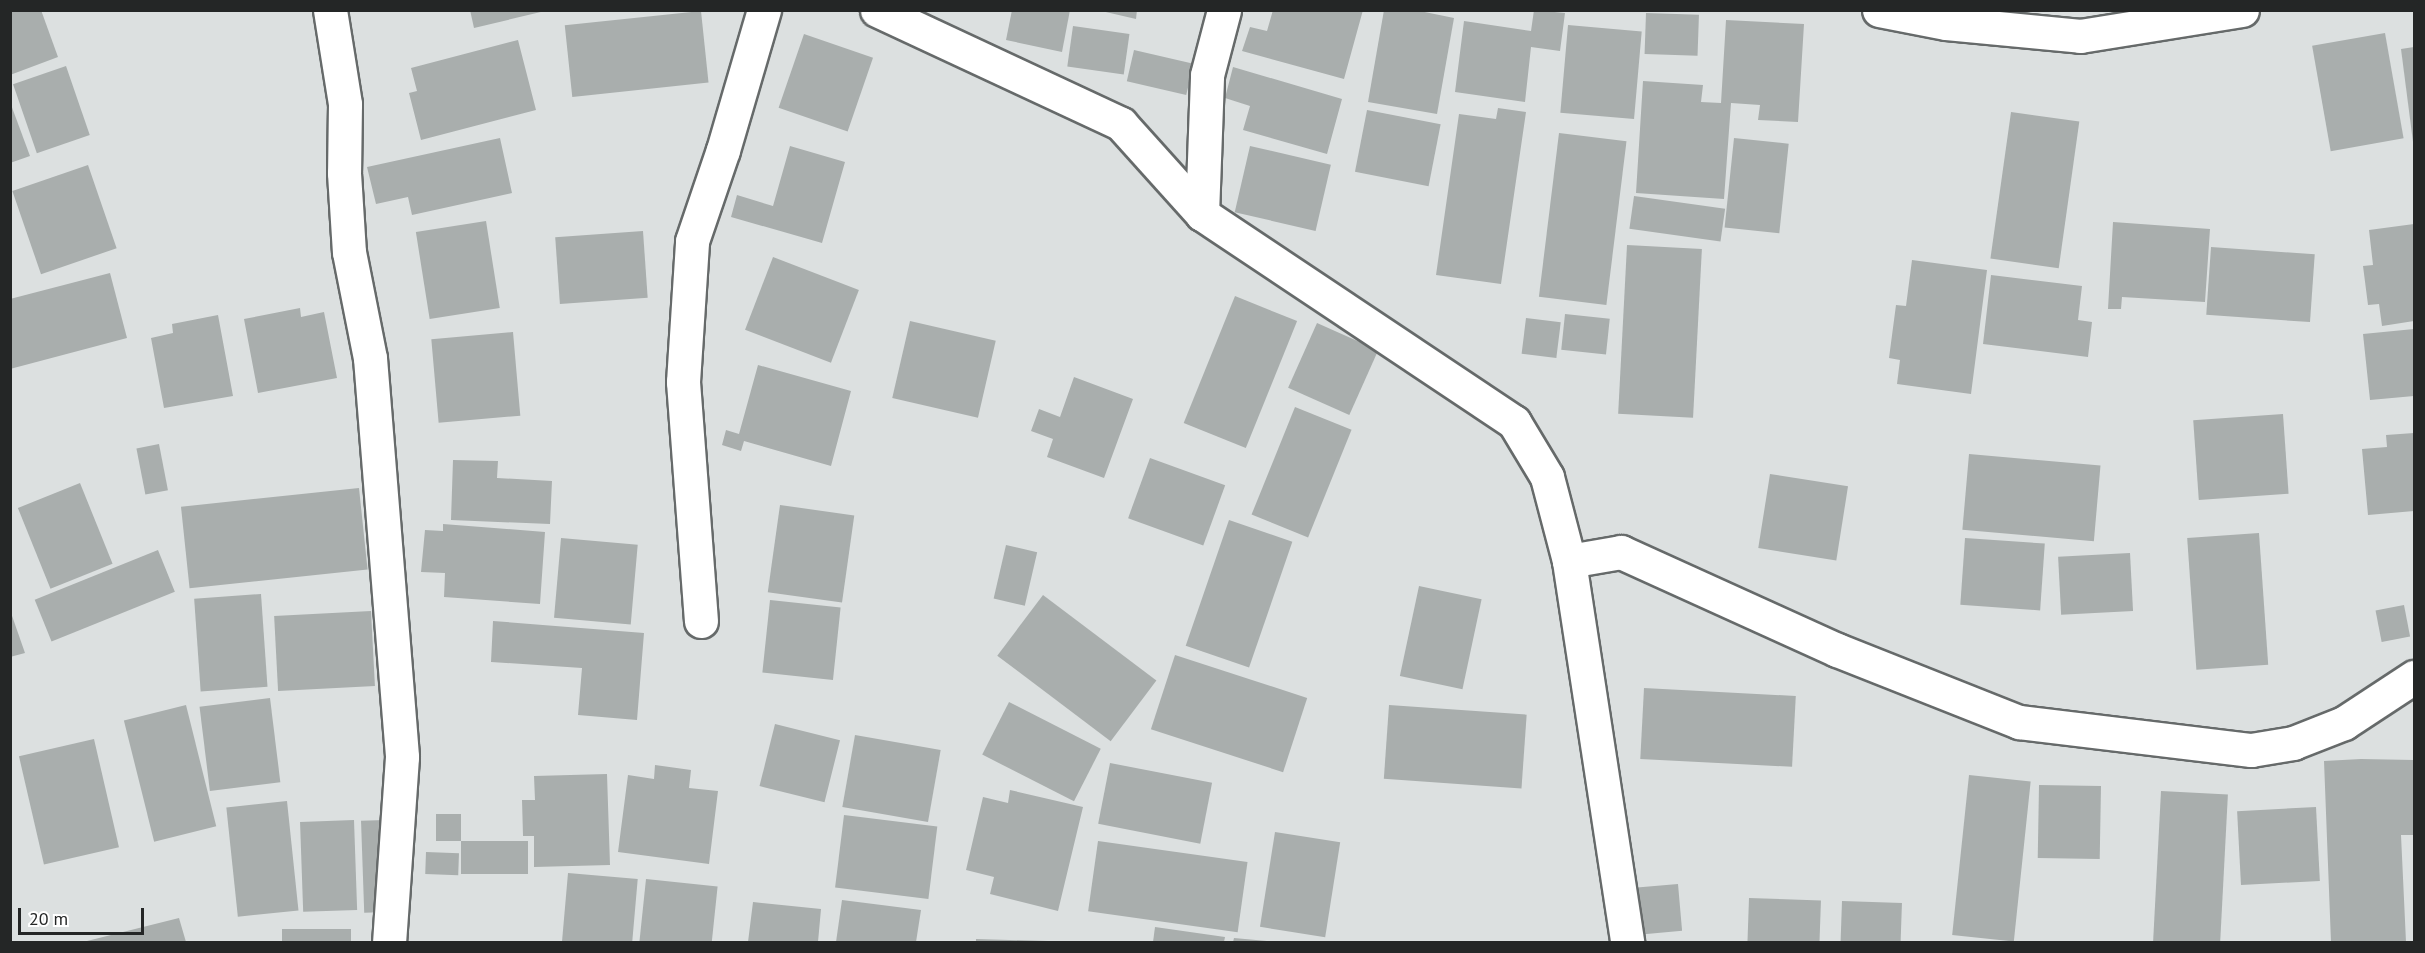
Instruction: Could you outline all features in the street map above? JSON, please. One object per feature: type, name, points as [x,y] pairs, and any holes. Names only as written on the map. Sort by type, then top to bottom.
[{"type":"street","points":[[330,10],[345,104],[344,173],[349,252],[370,358],[402,757],[389,942]]},
{"type":"street","points":[[701,621],[683,382],[692,241],[723,150],[764,10]]},
{"type":"street","points":[[876,10],[1121,124],[1202,214],[1514,422],[1547,477],[1569,561],[1628,942]]},
{"type":"street","points":[[1202,214],[1207,75],[1224,10]]},
{"type":"street","points":[[1879,10],[1946,23],[2080,36],[2242,10]]},
{"type":"street","points":[[1569,561],[1621,552],[1837,650],[2019,722],[2251,750],[2293,743],[2344,723],[2415,677]]},
{"type":"building","points":[[10,10],[41,10],[58,57],[10,75]]},
{"type":"building","points":[[470,10],[545,10],[545,11],[474,28]]},
{"type":"building","points":[[1012,10],[1070,10],[1062,52],[1006,40]]},
{"type":"building","points":[[1097,10],[1137,10],[1136,19]]},
{"type":"building","points":[[1273,10],[1363,10],[1344,79],[1242,51],[1250,27],[1267,31]]},
{"type":"building","points":[[1384,10],[1415,10],[1454,18],[1437,114],[1368,102]]},
{"type":"building","points":[[1534,10],[1565,13],[1560,51],[1531,47],[1525,102],[1455,92],[1464,21],[1531,31]]},
{"type":"building","points":[[701,11],[709,83],[572,97],[565,25]]},
{"type":"building","points":[[1646,13],[1699,15],[1698,56],[1645,54]]},
{"type":"building","points":[[1726,20],[1804,24],[1798,122],[1758,120],[1760,105],[1731,103],[1724,199],[1636,193],[1643,81],[1703,85],[1701,102],[1721,103]]},
{"type":"building","points":[[1568,25],[1642,31],[1634,119],[1560,113]]},
{"type":"building","points":[[1073,26],[1129,34],[1124,75],[1067,67]]},
{"type":"building","points":[[2385,33],[2404,138],[2331,151],[2312,46]]},
{"type":"building","points":[[804,34],[873,58],[848,132],[779,108]]},
{"type":"building","points":[[518,40],[536,110],[421,140],[409,93],[417,91],[411,68]]},
{"type":"building","points":[[2414,47],[2414,142],[2413,142],[2401,49]]},
{"type":"building","points":[[1134,50],[1193,64],[1186,95],[1127,81]]},
{"type":"building","points":[[66,66],[90,135],[37,153],[13,84]]},
{"type":"building","points":[[1233,67],[1342,99],[1327,154],[1243,130],[1250,106],[1225,98]]},
{"type":"building","points":[[10,102],[30,156],[10,163]]},
{"type":"building","points":[[1498,108],[1526,112],[1501,284],[1436,275],[1459,114],[1496,119]]},
{"type":"building","points":[[1367,110],[1441,124],[1429,186],[1355,172]]},
{"type":"building","points":[[2011,112],[2079,122],[2059,268],[1990,259]]},
{"type":"building","points":[[1559,133],[1626,141],[1606,305],[1539,297]]},
{"type":"building","points":[[500,138],[512,193],[412,215],[408,197],[376,204],[367,167]]},
{"type":"building","points":[[1734,138],[1789,144],[1779,233],[1725,228]]},
{"type":"building","points":[[790,146],[845,162],[822,243],[731,217],[737,195],[773,206]]},
{"type":"building","points":[[1250,146],[1331,165],[1316,231],[1235,212]]},
{"type":"building","points":[[88,165],[117,248],[41,274],[12,191]]},
{"type":"building","points":[[1634,196],[1725,209],[1721,241],[1629,229]]},
{"type":"building","points":[[486,221],[500,308],[430,319],[416,232]]},
{"type":"building","points":[[2113,222],[2210,229],[2205,302],[2122,297],[2121,309],[2108,309]]},
{"type":"building","points":[[2414,224],[2414,321],[2382,326],[2379,304],[2368,305],[2363,266],[2373,265],[2369,230]]},
{"type":"building","points":[[643,231],[648,298],[560,304],[555,237]]},
{"type":"building","points":[[1627,245],[1702,249],[1693,418],[1618,414]]},
{"type":"building","points":[[2211,247],[2315,254],[2310,322],[2206,315]]},
{"type":"building","points":[[773,257],[859,290],[831,363],[745,330]]},
{"type":"building","points":[[1912,260],[1987,270],[1971,394],[1897,384],[1900,360],[1889,358],[1896,305],[1906,306]]},
{"type":"building","points":[[110,273],[127,338],[10,369],[10,299]]},
{"type":"building","points":[[1991,275],[2082,286],[2078,320],[2092,322],[2088,357],[1983,344]]},
{"type":"building","points":[[1235,296],[1297,321],[1246,448],[1184,423]]},
{"type":"building","points":[[300,308],[301,317],[324,312],[337,378],[258,393],[244,319]]},
{"type":"building","points":[[1565,314],[1610,319],[1606,355],[1561,350]]},
{"type":"building","points":[[218,315],[233,396],[164,408],[151,338],[173,333],[172,324]]},
{"type":"building","points":[[1526,318],[1561,322],[1556,358],[1522,354]]},
{"type":"building","points":[[910,321],[996,341],[978,418],[892,398]]},
{"type":"building","points":[[1317,323],[1378,350],[1349,415],[1288,388]]},
{"type":"building","points":[[2414,329],[2414,396],[2370,400],[2363,334]]},
{"type":"building","points":[[513,332],[520,416],[439,423],[431,339]]},
{"type":"building","points":[[758,365],[851,391],[831,466],[744,441],[741,451],[722,445],[726,430],[739,434]]},
{"type":"building","points":[[1074,377],[1133,399],[1104,478],[1047,457],[1053,439],[1031,431],[1039,409],[1060,417]]},
{"type":"building","points":[[1295,407],[1352,430],[1308,537],[1252,515]]},
{"type":"building","points":[[2283,414],[2289,494],[2199,500],[2193,420]]},
{"type":"building","points":[[2414,433],[2414,511],[2368,515],[2362,449],[2387,447],[2386,435]]},
{"type":"building","points":[[159,444],[168,490],[145,495],[136,448]]},
{"type":"building","points":[[1969,454],[2100,466],[2094,541],[1962,530]]},
{"type":"building","points":[[1150,458],[1225,485],[1203,546],[1128,518]]},
{"type":"building","points":[[453,460],[498,461],[497,478],[552,481],[550,524],[451,520]]},
{"type":"building","points":[[1770,474],[1848,486],[1836,560],[1758,548]]},
{"type":"building","points":[[80,483],[113,564],[50,589],[18,508]]},
{"type":"building","points":[[359,488],[368,570],[190,588],[181,507]]},
{"type":"building","points":[[780,505],[854,515],[842,603],[768,592]]},
{"type":"building","points":[[1229,520],[1292,542],[1249,668],[1186,646]]},
{"type":"building","points":[[443,524],[545,532],[540,604],[444,597],[445,573],[421,572],[425,530],[443,531]]},
{"type":"building","points":[[2259,533],[2268,665],[2196,670],[2187,538]]},
{"type":"building","points":[[561,538],[638,545],[631,624],[554,618]]},
{"type":"building","points":[[1965,538],[2045,544],[2040,610],[1960,605]]},
{"type":"building","points":[[1006,545],[1037,552],[1025,606],[994,599]]},
{"type":"building","points":[[158,550],[175,592],[52,642],[35,600]]},
{"type":"building","points":[[2130,553],[2133,611],[2061,615],[2058,557]]},
{"type":"building","points":[[1419,586],[1482,599],[1462,689],[1400,676]]},
{"type":"building","points":[[261,594],[267,687],[201,691],[194,599]]},
{"type":"building","points":[[1043,595],[1156,680],[1111,741],[997,656]]},
{"type":"building","points":[[770,600],[841,607],[833,680],[762,673]]},
{"type":"building","points":[[2404,605],[2410,636],[2382,642],[2376,611]]},
{"type":"building","points":[[10,610],[25,653],[10,657]]},
{"type":"building","points":[[371,611],[375,686],[278,691],[274,616]]},
{"type":"building","points":[[493,621],[644,633],[637,720],[578,715],[582,668],[491,662]]},
{"type":"building","points":[[1175,655],[1307,698],[1283,772],[1151,729]]},
{"type":"building","points":[[1644,688],[1796,696],[1792,767],[1640,759]]},
{"type":"building","points":[[270,698],[280,782],[210,791],[200,707]]},
{"type":"building","points":[[1009,702],[1101,749],[1074,801],[982,755]]},
{"type":"building","points":[[186,705],[216,826],[154,842],[124,720]]},
{"type":"building","points":[[1389,705],[1527,715],[1522,788],[1384,779]]},
{"type":"building","points":[[775,724],[840,740],[825,802],[760,786]]},
{"type":"building","points":[[855,735],[941,750],[928,822],[842,807]]},
{"type":"building","points":[[94,739],[119,847],[44,864],[19,756]]},
{"type":"building","points":[[2414,760],[2414,835],[2401,835],[2406,942],[2331,942],[2324,761]]},
{"type":"building","points":[[1110,763],[1212,783],[1200,844],[1098,824]]},
{"type":"building","points":[[655,765],[691,770],[689,788],[718,791],[709,864],[618,852],[628,775],[654,779]]},
{"type":"building","points":[[607,774],[610,865],[534,867],[534,836],[523,836],[522,800],[535,800],[534,776]]},
{"type":"building","points":[[1969,775],[2031,781],[2014,942],[1952,935]]},
{"type":"building","points":[[2039,785],[2101,786],[2100,859],[2038,858]]},
{"type":"building","points":[[1010,790],[1083,807],[1058,911],[990,894],[994,877],[966,870],[983,797],[1008,803]]},
{"type":"building","points":[[2161,791],[2228,795],[2220,942],[2153,942]]},
{"type":"building","points":[[287,801],[298,910],[238,917],[226,807]]},
{"type":"building","points":[[2316,807],[2320,881],[2241,885],[2237,811]]},
{"type":"building","points":[[436,814],[461,814],[461,841],[436,841]]},
{"type":"building","points":[[844,815],[937,826],[928,899],[835,887]]},
{"type":"building","points":[[354,820],[357,910],[303,912],[300,822]]},
{"type":"building","points":[[385,820],[388,912],[364,913],[361,821]]},
{"type":"building","points":[[1275,832],[1340,842],[1325,937],[1260,927]]},
{"type":"building","points":[[461,841],[528,841],[528,874],[461,874]]},
{"type":"building","points":[[1098,841],[1248,862],[1238,932],[1088,911]]},
{"type":"building","points":[[426,852],[459,853],[458,875],[425,874]]},
{"type":"building","points":[[568,873],[638,879],[632,942],[562,942]]},
{"type":"building","points":[[646,879],[718,887],[712,942],[639,942]]},
{"type":"building","points":[[1678,884],[1682,931],[1641,934],[1637,888]]},
{"type":"building","points":[[1749,898],[1821,901],[1820,942],[1747,942]]},
{"type":"building","points":[[842,900],[921,910],[916,942],[836,942]]},
{"type":"building","points":[[1842,901],[1902,903],[1901,942],[1841,942]]},
{"type":"building","points":[[753,902],[821,909],[818,942],[748,942]]},
{"type":"building","points":[[179,918],[186,942],[83,942]]},
{"type":"building","points":[[1155,927],[1225,937],[1224,942],[1153,942]]},
{"type":"building","points":[[282,929],[351,929],[351,942],[282,942]]},
{"type":"building","points":[[1234,938],[1267,941],[1267,942],[1233,942]]},
{"type":"building","points":[[976,939],[1048,941],[1048,942],[976,942]]}]
